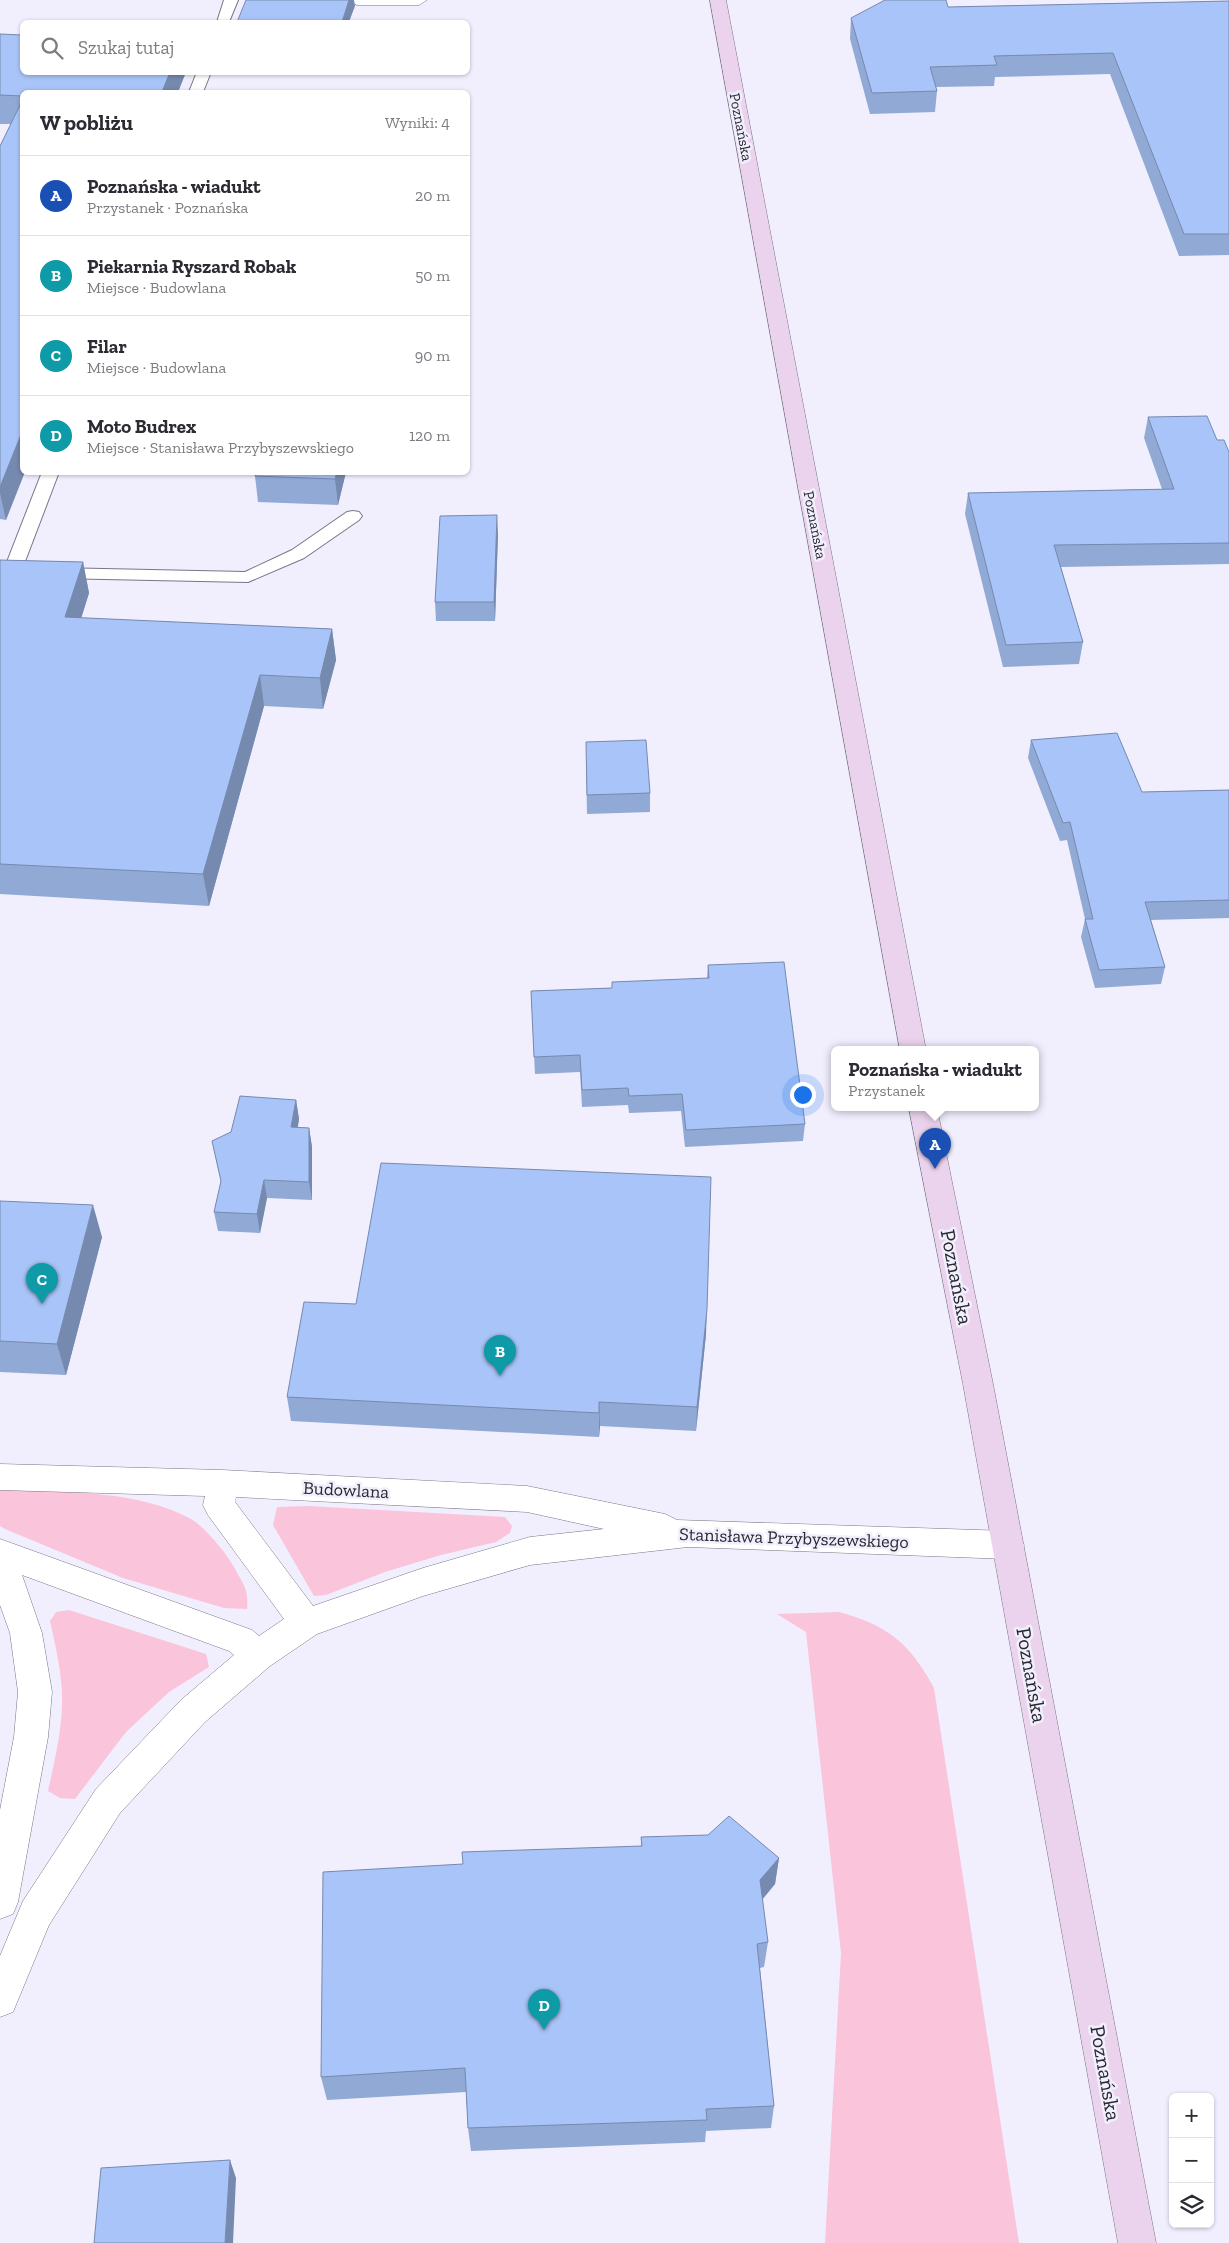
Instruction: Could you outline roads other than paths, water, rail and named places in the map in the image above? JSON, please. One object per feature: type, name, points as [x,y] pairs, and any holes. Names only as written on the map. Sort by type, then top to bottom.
[{"type":"main road","name":"Poznańska","points":[[718,0],[912,1046]]},
{"type":"main road","name":"Poznańska","points":[[924,1111],[1008,1545],[1137,2243]]},
{"type":"street","points":[[358,0],[419,0]]},
{"type":"street","name":"Budowlana","points":[[0,1477],[222,1483],[527,1499],[688,1533]]},
{"type":"street","points":[[222,1483],[219,1505],[306,1623]]},
{"type":"street","name":"Stanisława Przybyszewskiego","points":[[0,1999],[36,1913],[108,1800],[193,1711],[258,1655],[306,1623],[423,1582],[530,1551],[688,1533],[1008,1545]]},
{"type":"street","points":[[0,1553],[240,1640],[258,1655]]},
{"type":"street","points":[[0,1558],[26,1633],[35,1692],[31,1737],[0,1902]]},
{"type":"lane","points":[[224,20],[231,0]]},
{"type":"lane","points":[[197,90],[203,75]]},
{"type":"lane","points":[[49,475],[6,572],[248,577],[298,554],[353,516]]},
{"type":"place","name":"Poznańska - wiadukt","points":[[935,1169]]},
{"type":"place","name":"Filar","points":[[42,1304]]},
{"type":"place","name":"Piekarnia Ryszard Robak","points":[[500,1376]]},
{"type":"place","name":"Moto Budrex","points":[[544,2030]]}]
